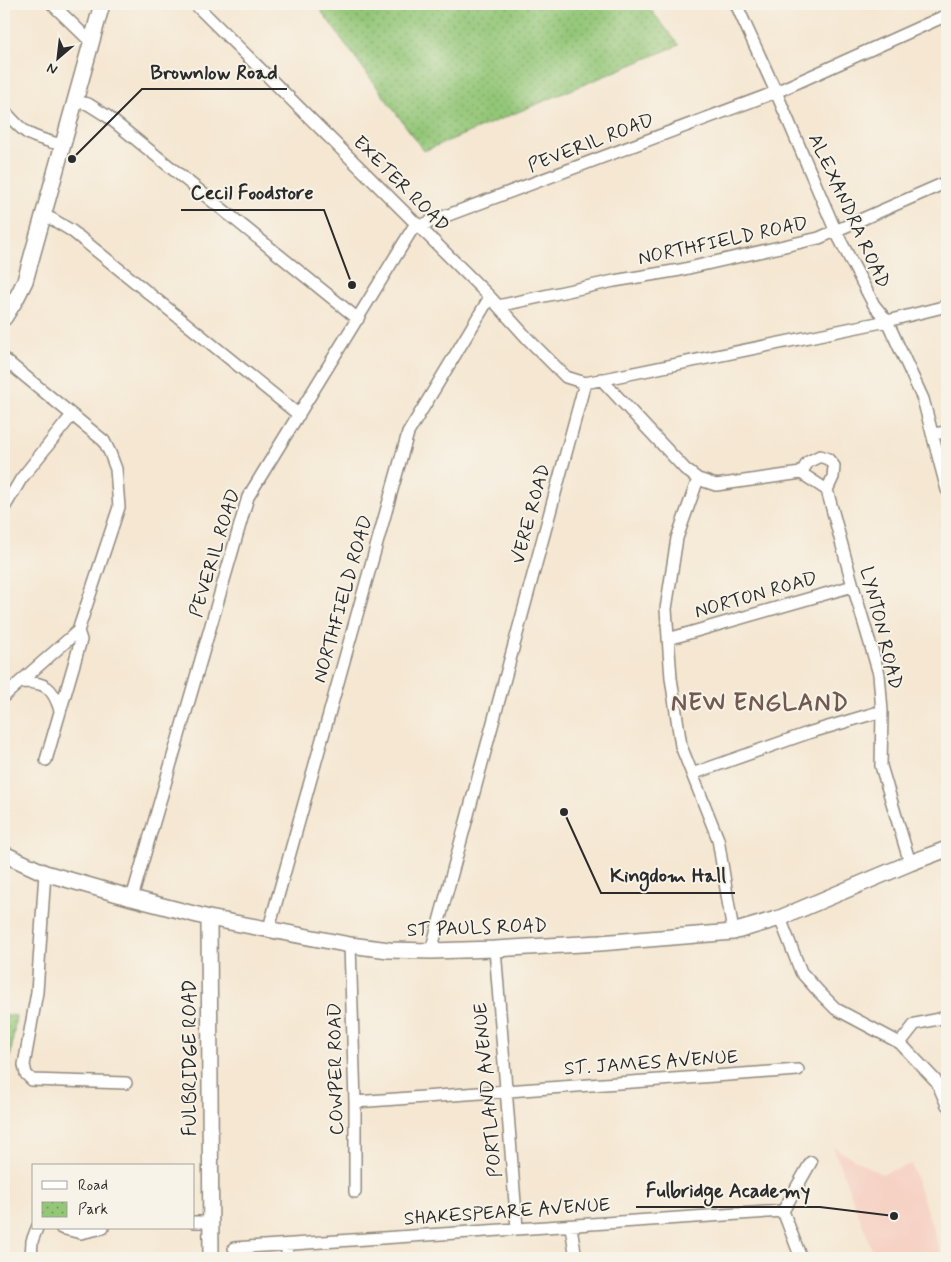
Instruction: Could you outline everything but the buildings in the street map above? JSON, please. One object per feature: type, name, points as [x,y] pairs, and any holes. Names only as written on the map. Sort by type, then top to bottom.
[{"type":"street","points":[[52,4],[90,41]]},
{"type":"street","points":[[4,315],[25,281],[90,41],[102,4]]},
{"type":"street","name":"EXETER ROAD","points":[[195,4],[494,301],[566,377],[585,383]]},
{"type":"street","name":"ALEXANDRA ROAD","points":[[736,4],[836,232],[874,305],[887,321],[923,399],[947,490]]},
{"type":"street","name":"PEVERIL ROAD","points":[[132,898],[248,497],[418,225],[776,92],[947,15]]},
{"type":"street","points":[[74,101],[88,104],[107,116],[358,319]]},
{"type":"street","points":[[4,110],[21,130],[33,137],[62,145]]},
{"type":"street","name":"NORTHFIELD ROAD","points":[[269,928],[408,433],[494,301],[680,270],[819,238],[947,182]]},
{"type":"street","points":[[43,216],[72,231],[298,415]]},
{"type":"street","points":[[585,383],[887,321],[947,306]]},
{"type":"street","points":[[4,359],[104,441],[116,470],[119,507],[78,632],[4,696]]},
{"type":"street","points":[[601,379],[685,470],[698,480],[716,485],[801,473],[827,490],[833,477],[834,466],[828,459],[820,456],[808,462],[801,473]]},
{"type":"street","name":"VERE ROAD","points":[[431,952],[585,383]]},
{"type":"street","points":[[4,508],[21,479],[72,414]]},
{"type":"street","points":[[932,434],[947,432]]},
{"type":"street","points":[[698,480],[677,538],[666,610],[671,678],[681,746],[718,839],[733,932]]},
{"type":"street","name":"LYNTON ROAD","points":[[827,490],[879,674],[882,711],[881,766],[910,863]]},
{"type":"street","name":"NORTON ROAD","points":[[668,639],[853,586]]},
{"type":"street","points":[[46,760],[81,640],[78,632]]},
{"type":"street","points":[[22,682],[40,683],[48,688],[55,695],[60,710]]},
{"type":"street","points":[[692,774],[808,733],[882,711]]},
{"type":"street","name":"ST PAULS ROAD","points":[[4,854],[45,874],[209,918],[350,945],[389,950],[431,952],[495,950],[733,932],[780,918],[947,849]]},
{"type":"street","points":[[45,874],[37,992],[24,1065],[26,1074],[32,1080],[126,1083]]},
{"type":"street","name":"FULBRIDGE ROAD","points":[[209,918],[211,1258]]},
{"type":"street","points":[[780,918],[801,972],[836,1009],[900,1043],[937,1082],[947,1105]]},
{"type":"street","name":"COWPER ROAD","points":[[350,945],[355,1102],[355,1192]]},
{"type":"street","name":"PORTLAND AVENUE","points":[[495,950],[517,1228]]},
{"type":"street","points":[[900,1043],[915,1024],[947,1017]]},
{"type":"street","name":"ST. JAMES AVENUE","points":[[355,1102],[798,1070]]},
{"type":"street","points":[[801,1258],[783,1211],[811,1162]]},
{"type":"street","name":"SHAKESPEARE AVENUE","points":[[234,1248],[783,1211]]},
{"type":"street","points":[[195,1222],[210,1222]]},
{"type":"street","points":[[571,1226],[576,1258]]},
{"type":"street","points":[[31,1258],[32,1242],[37,1230]]},
{"type":"street","points":[[69,1230],[81,1233],[94,1230]]},
{"type":"street","points":[[287,1245],[287,1258]]},
{"type":"shaded area","points":[[833,1147],[881,1174],[911,1164],[943,1258],[875,1258]]},
{"type":"green space","points":[[316,4],[646,4],[679,45],[424,151]]},
{"type":"green space","points":[[4,1014],[16,1016],[4,1103]]},
{"type":"place","name":"Brownlow Road","points":[[72,159]]},
{"type":"place","name":"Cecil Foodstore","points":[[352,285]]},
{"type":"place","name":"Kingdom Hall","points":[[564,812]]},
{"type":"place","name":"Fulbridge Academy","points":[[894,1216]]},
{"type":"district","name":"NEW ENGLAND","points":[[760,703]]}]
